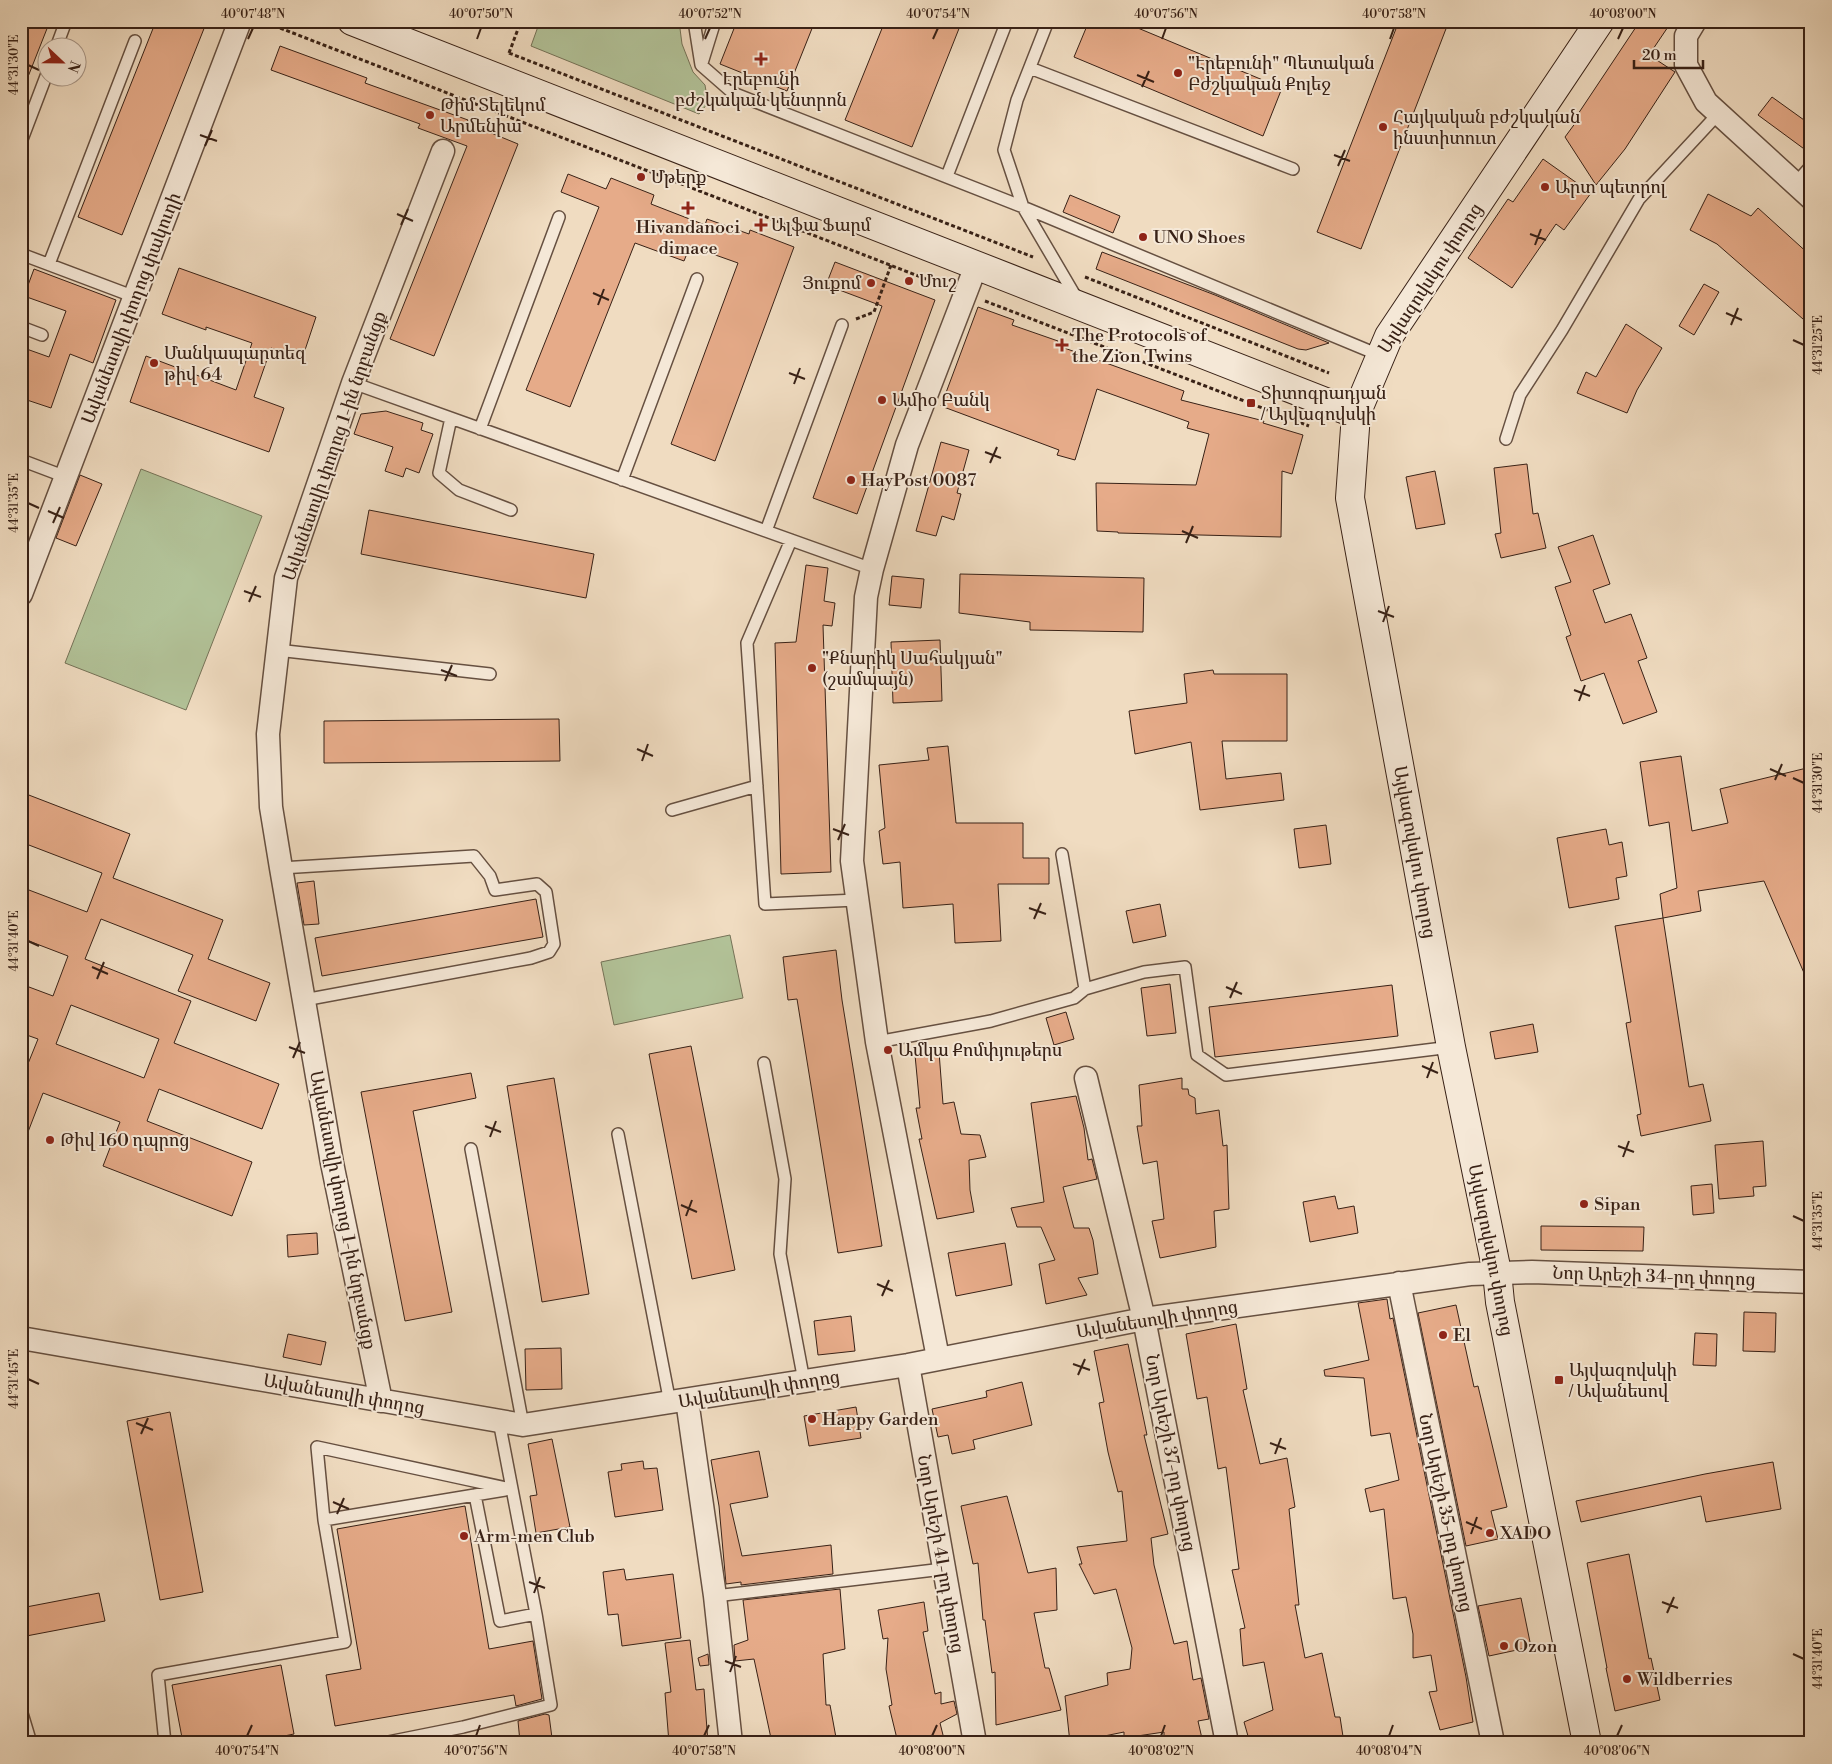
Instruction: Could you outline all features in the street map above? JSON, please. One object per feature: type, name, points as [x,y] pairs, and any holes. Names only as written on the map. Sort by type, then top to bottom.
[{"type":"main road","name":"Այվազովսկու փողոց","points":[[1587,1743],[1500,1302],[1497,1272],[1451,1047],[1350,498],[1356,414],[1388,336],[1600,21]]},
{"type":"main road","points":[[353,22],[1356,414]]},
{"type":"street","name":"Ավանեսովի փողոց փակուղի","points":[[21,594],[240,21]]},
{"type":"street","points":[[1695,21],[1686,36],[1686,65],[1706,102],[1803,190]]},
{"type":"street","name":"Ավանեսովի փողոց 1-ին նրբանցք","points":[[381,1401],[332,1163],[281,868],[271,807],[268,734],[286,578],[353,384],[443,151]]},
{"type":"street","points":[[938,1358],[877,1042],[852,861],[866,597],[872,569],[907,446],[976,266]]},
{"type":"street","name":"Նոր Արեշի 37-րդ փողոց","points":[[1086,1078],[1144,1319],[1227,1743]]},
{"type":"street","name":"Ավանեսովի փողոց","points":[[21,1338],[523,1425],[908,1365],[1144,1319],[1497,1272]]},
{"type":"street","name":"Նոր Արեշի 34-րդ փողոց","points":[[1497,1272],[1551,1272],[1811,1282]]},
{"type":"street","name":"Նոր Արեշի 35-րդ փողոց","points":[[1400,1284],[1494,1743]]},
{"type":"street","name":"Նոր Արեշի 41-րդ փողոց","points":[[908,1365],[974,1743]]},
{"type":"street","points":[[679,1402],[715,1596],[731,1743]]},
{"type":"lane","points":[[60,38],[66,21]]},
{"type":"lane","points":[[694,21],[701,65],[733,93],[947,176],[1379,355]]},
{"type":"lane","points":[[701,65],[715,21]]},
{"type":"lane","points":[[947,176],[1006,21]]},
{"type":"lane","points":[[1048,21],[1017,100],[1004,150],[1023,207],[1083,308]]},
{"type":"lane","points":[[48,264],[135,41]]},
{"type":"lane","points":[[1030,68],[1293,168]]},
{"type":"lane","points":[[21,142],[42,88]]},
{"type":"lane","points":[[1506,439],[1520,395],[1562,330],[1639,199],[1718,114]]},
{"type":"lane","points":[[1803,190],[1811,166]]},
{"type":"lane","points":[[480,429],[559,217]]},
{"type":"lane","points":[[21,254],[135,298]]},
{"type":"lane","points":[[622,480],[697,279]]},
{"type":"lane","points":[[766,531],[842,325]]},
{"type":"lane","points":[[21,327],[42,335]]},
{"type":"lane","points":[[353,384],[872,569]]},
{"type":"lane","points":[[451,418],[439,473],[459,490],[511,510]]},
{"type":"lane","points":[[21,460],[66,477]]},
{"type":"lane","points":[[791,540],[747,644],[765,904],[857,900]]},
{"type":"lane","points":[[277,650],[490,674]]},
{"type":"lane","points":[[672,810],[757,786]]},
{"type":"lane","points":[[1062,854],[1085,989]]},
{"type":"lane","points":[[281,868],[474,856],[490,876],[495,890],[537,884],[546,892],[554,944],[549,952],[531,958],[304,1000]]},
{"type":"lane","points":[[877,1042],[991,1021],[1074,998],[1085,989],[1144,972],[1185,967],[1197,1055],[1226,1075],[1451,1047]]},
{"type":"lane","points":[[764,1063],[785,1179],[780,1254],[804,1381]]},
{"type":"lane","points":[[618,1134],[679,1402]]},
{"type":"lane","points":[[471,1149],[523,1425]]},
{"type":"lane","points":[[383,1743],[463,1727],[551,1705],[536,1614],[499,1421]]},
{"type":"lane","points":[[165,1743],[158,1675],[344,1642],[324,1520],[317,1447],[511,1489]]},
{"type":"lane","points":[[324,1520],[511,1489]]},
{"type":"lane","points":[[475,1495],[500,1620],[536,1614]]},
{"type":"lane","points":[[715,1596],[943,1569]]},
{"type":"lane","points":[[21,1710],[31,1743]]},
{"type":"path","points":[[262,21],[1310,426]]},
{"type":"path","points":[[498,79],[521,21]]},
{"type":"path","points":[[509,52],[1329,373]]},
{"type":"path","points":[[842,325],[874,312],[891,265]]},
{"type":"green space","points":[[540,21],[679,21],[682,44],[693,72],[705,85],[708,103],[699,114],[531,46]]},
{"type":"green space","points":[[141,469],[262,516],[186,710],[65,663]]},
{"type":"green space","points":[[730,935],[743,998],[614,1025],[601,962]]},
{"type":"building","points":[[21,21],[50,21],[43,38],[38,38],[38,51],[21,92]]},
{"type":"building","points":[[156,21],[207,21],[122,235],[78,217]]},
{"type":"building","name":"Էրեբունի բժշկական կենտրոն","points":[[737,21],[815,21],[787,91],[720,64]]},
{"type":"building","points":[[885,21],[962,21],[912,147],[845,120]]},
{"type":"building","name":"\"Էրեբունի\" Պետական Բժշկական Քոլեջ","points":[[1089,21],[1121,21],[1282,88],[1263,136],[1074,57]]},
{"type":"building","name":"Հայկական բժշկական ինստիտուտ","points":[[1399,21],[1449,21],[1361,249],[1317,232]]},
{"type":"building","points":[[1640,21],[1672,21],[1649,55],[1675,72],[1625,149],[1596,185],[1565,137],[1579,118],[1576,117]]},
{"type":"building","points":[[280,46],[367,78],[365,83],[468,120],[467,123],[518,144],[434,356],[390,339],[467,146],[418,128],[420,124],[271,70]]},
{"type":"building","points":[[1772,97],[1811,125],[1811,154],[1758,115]]},
{"type":"building","points":[[1543,159],[1591,193],[1564,230],[1556,224],[1512,288],[1468,258],[1508,199],[1513,202]]},
{"type":"building","points":[[568,174],[606,189],[611,178],[654,195],[651,204],[705,225],[707,219],[749,234],[750,230],[794,247],[715,461],[671,444],[738,263],[690,246],[684,261],[635,243],[570,407],[526,390],[599,207],[561,192]]},
{"type":"building","points":[[1708,194],[1751,216],[1758,208],[1811,256],[1811,326],[1717,244],[1690,230]]},
{"type":"building","points":[[1070,195],[1120,216],[1113,233],[1063,212]]},
{"type":"building","points":[[1102,252],[1215,295],[1329,343],[1306,350],[1298,349],[1096,269]]},
{"type":"building","points":[[835,262],[935,300],[857,514],[813,498],[882,306],[826,285]]},
{"type":"building","name":"Մանկապարտեզ թիվ 64","points":[[179,268],[316,317],[302,359],[271,348],[254,397],[284,408],[269,452],[130,402],[146,356],[236,390],[252,343],[206,327],[206,330],[162,314]]},
{"type":"building","points":[[34,269],[116,300],[93,363],[70,354],[51,408],[21,398],[21,347],[49,357],[66,311],[24,296]]},
{"type":"building","points":[[1704,284],[1719,292],[1694,335],[1679,326]]},
{"type":"building","points":[[978,307],[1014,320],[1012,325],[1058,341],[1056,345],[1184,391],[1181,400],[1264,421],[1263,423],[1303,435],[1292,474],[1282,471],[1281,537],[1097,531],[1096,483],[1196,485],[1209,434],[1187,428],[1189,422],[1097,389],[1075,460],[1057,455],[1059,450],[941,406]]},
{"type":"building","points":[[1626,324],[1662,348],[1637,390],[1627,413],[1577,393],[1586,372],[1596,377]]},
{"type":"building","points":[[386,411],[423,423],[421,430],[433,434],[419,473],[406,468],[403,477],[385,471],[393,447],[354,434],[361,414]]},
{"type":"building","points":[[941,442],[969,450],[957,493],[961,494],[954,520],[942,516],[936,536],[916,531]]},
{"type":"building","points":[[1527,464],[1533,514],[1538,513],[1546,548],[1501,558],[1495,534],[1501,533],[1494,468]]},
{"type":"building","points":[[1435,471],[1445,524],[1416,529],[1406,477]]},
{"type":"building","points":[[80,475],[102,484],[76,546],[56,538]]},
{"type":"building","points":[[369,510],[594,554],[586,598],[361,554]]},
{"type":"building","points":[[1593,535],[1610,584],[1593,590],[1605,623],[1631,614],[1647,658],[1638,661],[1657,712],[1623,724],[1604,673],[1581,681],[1566,637],[1571,635],[1555,587],[1571,582],[1558,547]]},
{"type":"building","points":[[806,565],[828,568],[824,601],[835,603],[832,626],[823,625],[831,872],[781,874],[775,643],[796,642]]},
{"type":"building","points":[[960,574],[1144,578],[1143,632],[1030,630],[1030,622],[959,613]]},
{"type":"building","points":[[892,576],[924,579],[921,608],[889,605]]},
{"type":"building","points":[[940,640],[942,701],[893,703],[891,642]]},
{"type":"building","points":[[1213,670],[1214,674],[1287,674],[1287,741],[1222,741],[1226,779],[1281,773],[1284,800],[1200,810],[1191,742],[1135,754],[1129,711],[1187,703],[1184,674]]},
{"type":"building","points":[[559,719],[560,761],[324,763],[324,721]]},
{"type":"building","points":[[948,746],[956,823],[1023,823],[1023,858],[1049,858],[1049,884],[998,884],[1001,941],[955,943],[953,904],[903,908],[900,862],[883,864],[879,831],[885,828],[879,765],[929,760],[927,748]]},
{"type":"building","points":[[1681,756],[1692,831],[1728,823],[1720,789],[1811,767],[1811,989],[1764,881],[1698,891],[1701,911],[1663,918],[1660,894],[1677,888],[1669,822],[1649,826],[1640,762]]},
{"type":"building","points":[[21,792],[130,834],[113,878],[223,920],[208,959],[270,983],[256,1021],[178,991],[193,955],[101,919],[85,959],[191,1001],[174,1043],[279,1084],[262,1129],[159,1089],[147,1121],[252,1162],[232,1216],[103,1166],[120,1122],[43,1093],[23,1145],[21,1145],[21,1081],[38,1039],[21,1033],[21,984],[53,996],[68,956],[21,938],[21,887],[87,912],[102,873],[21,842]],"holes":[[[71,1005],[159,1039],[144,1078],[56,1044]]]},
{"type":"building","points":[[1326,825],[1331,864],[1299,868],[1294,829]]},
{"type":"building","points":[[1606,829],[1609,845],[1622,842],[1627,876],[1616,878],[1619,899],[1569,908],[1557,838]]},
{"type":"building","points":[[314,881],[319,924],[304,925],[297,883]]},
{"type":"building","points":[[536,899],[543,937],[322,976],[315,938]]},
{"type":"building","points":[[1160,904],[1166,936],[1133,943],[1126,911]]},
{"type":"building","points":[[1663,918],[1689,1087],[1703,1084],[1711,1121],[1641,1136],[1637,1115],[1641,1114],[1626,1023],[1631,1022],[1615,926]]},
{"type":"building","points":[[836,950],[842,1000],[882,1246],[838,1253],[797,999],[788,1000],[783,957]]},
{"type":"building","points":[[1170,984],[1176,1033],[1147,1036],[1141,988]]},
{"type":"building","points":[[1392,985],[1398,1036],[1215,1057],[1209,1007]]},
{"type":"building","points":[[1066,1012],[1074,1039],[1054,1045],[1046,1018]]},
{"type":"building","points":[[1533,1024],[1538,1052],[1495,1059],[1490,1032]]},
{"type":"building","points":[[691,1046],[735,1270],[692,1279],[649,1054]]},
{"type":"building","points":[[939,1052],[943,1104],[954,1102],[961,1134],[980,1135],[986,1157],[969,1160],[970,1190],[974,1212],[937,1219],[919,1139],[922,1139],[916,1108],[920,1108],[915,1055]]},
{"type":"building","points":[[471,1073],[476,1098],[413,1111],[452,1312],[405,1321],[361,1092]]},
{"type":"building","points":[[554,1078],[589,1294],[542,1302],[507,1086]]},
{"type":"building","points":[[1182,1078],[1182,1089],[1188,1089],[1189,1095],[1195,1098],[1196,1114],[1219,1110],[1223,1146],[1227,1145],[1229,1209],[1214,1211],[1216,1247],[1160,1258],[1152,1221],[1164,1219],[1157,1161],[1143,1164],[1137,1126],[1142,1126],[1139,1085]]},
{"type":"building","points":[[1076,1096],[1084,1128],[1088,1160],[1092,1159],[1097,1179],[1063,1187],[1074,1228],[1089,1228],[1093,1240],[1098,1274],[1078,1278],[1087,1295],[1046,1304],[1039,1264],[1055,1260],[1041,1227],[1017,1227],[1011,1208],[1044,1202],[1031,1103]]},
{"type":"building","points":[[1763,1141],[1766,1186],[1753,1187],[1754,1196],[1719,1199],[1715,1145]]},
{"type":"building","points":[[1712,1184],[1714,1213],[1693,1215],[1691,1186]]},
{"type":"building","points":[[1335,1196],[1338,1209],[1354,1206],[1358,1233],[1310,1242],[1303,1202]]},
{"type":"building","points":[[1541,1226],[1644,1227],[1643,1251],[1541,1250]]},
{"type":"building","points":[[317,1233],[318,1254],[288,1257],[287,1235]]},
{"type":"building","points":[[1005,1243],[1012,1285],[956,1296],[948,1253]]},
{"type":"building","points":[[1387,1299],[1390,1319],[1393,1318],[1466,1677],[1473,1722],[1440,1730],[1429,1692],[1437,1691],[1431,1655],[1413,1658],[1413,1634],[1406,1597],[1393,1599],[1384,1509],[1370,1512],[1365,1489],[1399,1480],[1390,1433],[1371,1436],[1364,1378],[1325,1376],[1324,1370],[1369,1360],[1358,1303]]},
{"type":"building","points":[[1456,1305],[1474,1387],[1478,1386],[1507,1507],[1491,1511],[1498,1539],[1466,1546],[1418,1313]]},
{"type":"building","points":[[1744,1312],[1776,1313],[1775,1352],[1743,1351]]},
{"type":"building","points":[[851,1316],[855,1351],[818,1355],[814,1321]]},
{"type":"building","points":[[1236,1324],[1247,1389],[1243,1390],[1260,1464],[1287,1458],[1295,1507],[1289,1509],[1299,1605],[1295,1605],[1305,1658],[1322,1653],[1335,1717],[1340,1717],[1344,1743],[1250,1743],[1244,1722],[1273,1710],[1264,1662],[1243,1666],[1240,1629],[1245,1628],[1232,1570],[1239,1569],[1226,1467],[1218,1469],[1207,1397],[1197,1399],[1186,1334]]},
{"type":"building","points":[[1695,1333],[1717,1334],[1716,1366],[1693,1365]]},
{"type":"building","points":[[288,1334],[326,1342],[321,1365],[283,1357]]},
{"type":"building","points":[[1128,1344],[1147,1435],[1144,1435],[1168,1534],[1151,1538],[1154,1565],[1174,1644],[1187,1641],[1193,1680],[1201,1678],[1209,1719],[1198,1721],[1203,1743],[1164,1743],[1164,1732],[1124,1738],[1124,1732],[1070,1743],[1065,1696],[1108,1685],[1107,1673],[1130,1669],[1132,1648],[1116,1589],[1094,1594],[1079,1564],[1082,1564],[1077,1547],[1127,1541],[1122,1491],[1118,1492],[1099,1403],[1104,1402],[1094,1351]]},
{"type":"building","points":[[561,1348],[562,1389],[526,1390],[525,1349]]},
{"type":"building","points":[[1022,1382],[1032,1425],[973,1440],[975,1449],[952,1454],[948,1435],[938,1437],[932,1409],[987,1397],[986,1391]]},
{"type":"building","points":[[856,1407],[861,1438],[809,1446],[804,1416]]},
{"type":"building","points":[[170,1412],[203,1592],[160,1600],[127,1421]]},
{"type":"building","points":[[552,1439],[570,1527],[536,1533],[530,1496],[537,1495],[528,1444]]},
{"type":"building","points":[[759,1451],[768,1497],[730,1504],[742,1556],[831,1545],[833,1574],[741,1585],[741,1582],[726,1584],[719,1506],[711,1460]]},
{"type":"building","points":[[643,1461],[644,1469],[657,1468],[663,1510],[615,1517],[608,1472],[622,1470],[621,1464]]},
{"type":"building","points":[[1773,1462],[1781,1509],[1706,1522],[1701,1496],[1581,1522],[1576,1501]]},
{"type":"building","points":[[1007,1496],[1028,1573],[1056,1568],[1057,1610],[1034,1613],[1045,1668],[1049,1668],[1061,1710],[996,1725],[995,1672],[992,1673],[985,1620],[983,1620],[978,1563],[973,1564],[961,1506]]},
{"type":"building","points":[[465,1506],[489,1649],[533,1641],[542,1699],[516,1706],[514,1695],[335,1726],[326,1675],[361,1669],[337,1529]]},
{"type":"building","points":[[1629,1554],[1649,1659],[1651,1658],[1660,1700],[1615,1711],[1587,1563]]},
{"type":"building","points":[[624,1569],[626,1580],[673,1574],[681,1638],[622,1646],[618,1614],[608,1615],[603,1572]]},
{"type":"building","points":[[840,1589],[845,1649],[823,1654],[826,1705],[830,1705],[837,1743],[772,1743],[754,1659],[735,1661],[734,1645],[748,1640],[743,1600]]},
{"type":"building","points":[[99,1593],[105,1621],[21,1637],[21,1608]]},
{"type":"building","points":[[1521,1598],[1531,1647],[1489,1656],[1478,1606]]},
{"type":"building","points":[[924,1602],[928,1631],[923,1632],[935,1694],[941,1692],[941,1704],[954,1701],[957,1714],[940,1723],[945,1743],[898,1743],[889,1706],[892,1705],[886,1669],[888,1638],[883,1639],[878,1610]]},
{"type":"building","points":[[690,1640],[696,1690],[704,1689],[708,1743],[669,1743],[665,1693],[671,1692],[665,1643]]},
{"type":"building","points":[[708,1654],[709,1665],[700,1666],[698,1658]]},
{"type":"building","points":[[281,1665],[294,1734],[250,1743],[183,1743],[172,1685]]},
{"type":"building","points":[[545,1714],[549,1715],[552,1738],[520,1742],[518,1721]]},
{"type":"place","name":"Էրեբունի բժշկական կենտրոն","points":[[761,59]]},
{"type":"place","name":"\"Էրեբունի\" Պետական Բժշկական Քոլեջ","points":[[1178,73]]},
{"type":"place","name":"Թիմ Տելեկոմ Արմենիա","points":[[430,115]]},
{"type":"place","name":"Հայկական բժշկական ինստիտուտ","points":[[1383,127]]},
{"type":"place","name":"Մթերք","points":[[641,177]]},
{"type":"place","name":"Արտ պետրոլ","points":[[1545,187]]},
{"type":"place","name":"Hivandanoci dimace","points":[[688,208]]},
{"type":"place","name":"Ալֆա Ֆարմ","points":[[761,225]]},
{"type":"place","name":"UNO Shoes","points":[[1143,237]]},
{"type":"place","name":"Մուշ","points":[[909,281]]},
{"type":"place","name":"Յուքոմ","points":[[871,283]]},
{"type":"place","name":"The Protocols of the Zion Twins","points":[[1062,345]]},
{"type":"place","name":"Մանկապարտեզ թիվ 64","points":[[154,363]]},
{"type":"place","name":"Ամիօ Բանկ","points":[[882,400]]},
{"type":"place","name":"Տիտոգրադյան / Այվազովսկի","points":[[1251,403]]},
{"type":"place","name":"HayPost 0087","points":[[851,480]]},
{"type":"place","name":"\"Քնարիկ Սահակյան\" (շամպայն)","points":[[812,668]]},
{"type":"place","name":"Ամկա Քոմփյութերս","points":[[888,1050]]},
{"type":"place","name":"Թիվ 160 դպրոց","points":[[50,1140]]},
{"type":"place","name":"Sipan","points":[[1584,1204]]},
{"type":"place","name":"El","points":[[1443,1335]]},
{"type":"place","name":"Այվազովսկի / Ավանեսով","points":[[1559,1380]]},
{"type":"place","name":"Happy Garden","points":[[812,1419]]},
{"type":"place","name":"XADO","points":[[1490,1533]]},
{"type":"place","name":"Arm-men Club","points":[[464,1536]]},
{"type":"place","name":"Ozon","points":[[1504,1646]]},
{"type":"place","name":"Wildberries","points":[[1627,1679]]}]
